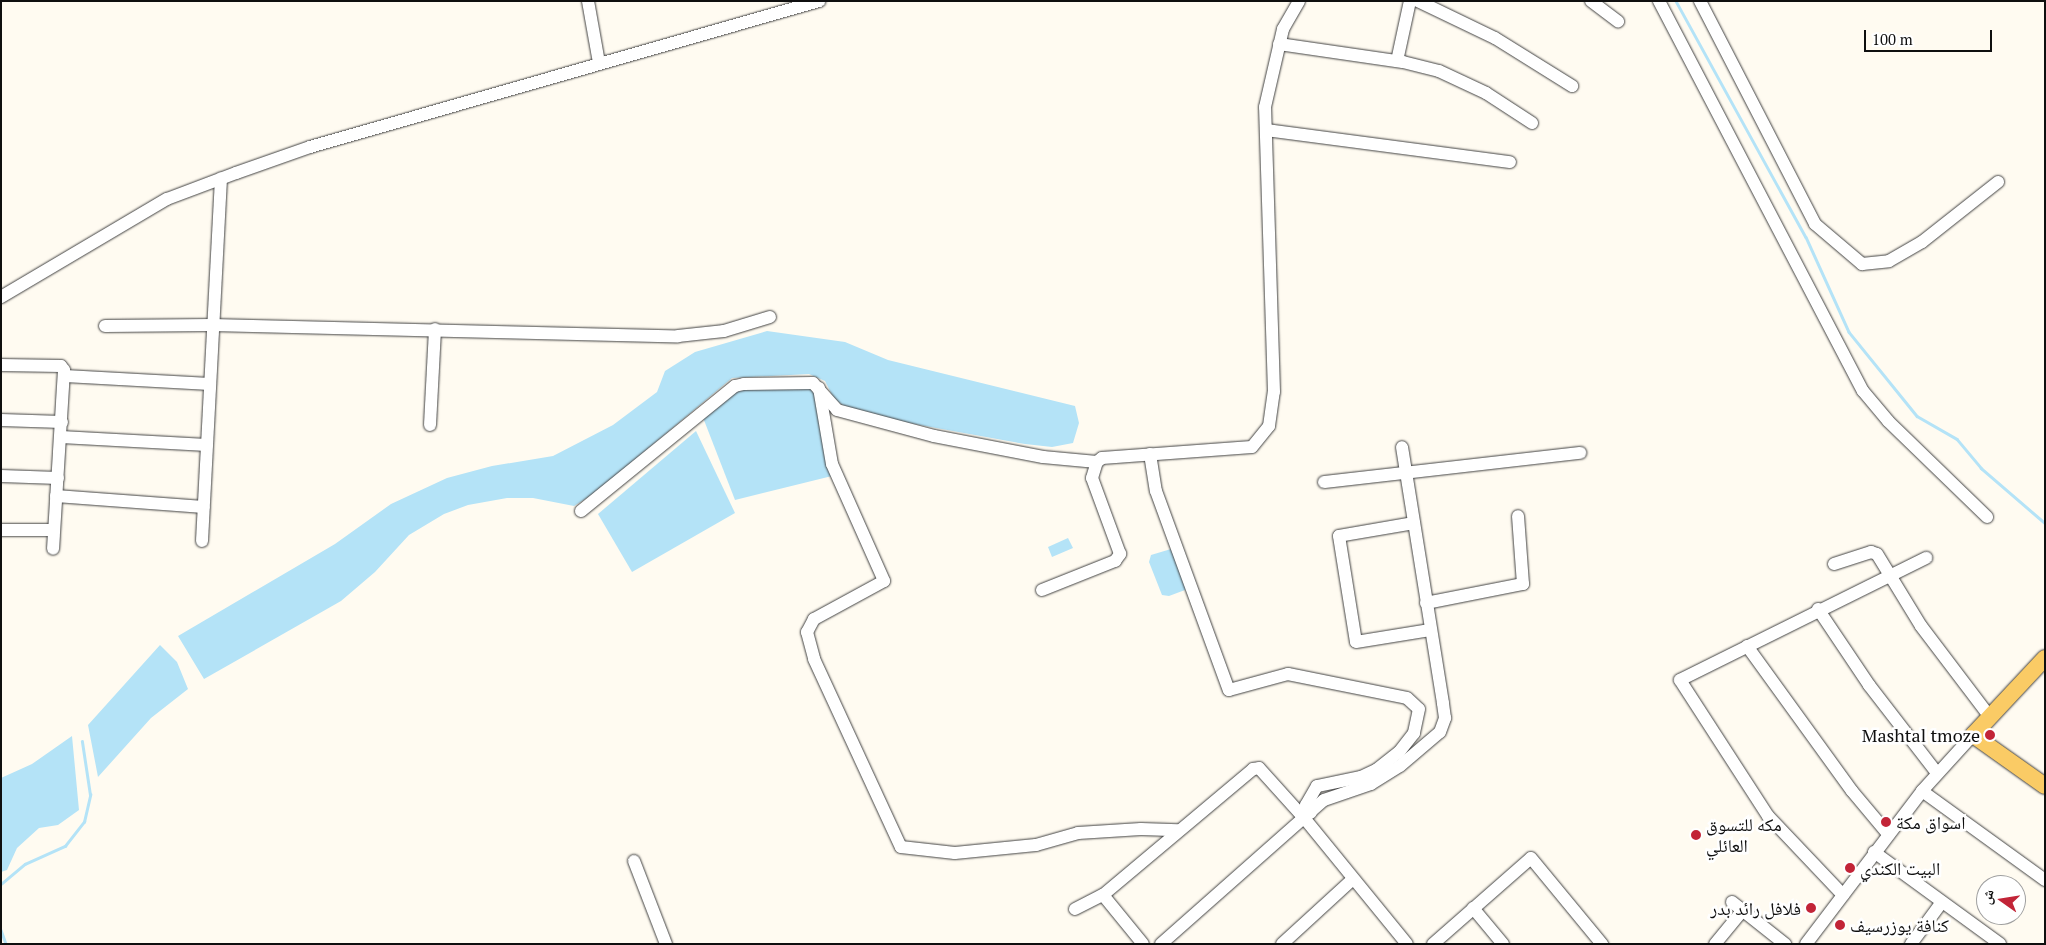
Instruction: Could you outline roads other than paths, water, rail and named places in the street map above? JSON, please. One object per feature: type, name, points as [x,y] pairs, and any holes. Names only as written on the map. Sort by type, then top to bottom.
[{"type":"main road","points":[[2045,658],[1973,735],[2045,786]]},
{"type":"street","points":[[588,1],[599,63]]},
{"type":"street","points":[[1,297],[166,198],[221,178],[310,147],[789,6],[819,1]]},
{"type":"street","points":[[1042,590],[1115,561],[1120,554],[1092,478],[1097,462],[1102,458],[1252,447],[1269,426],[1274,392],[1265,107],[1283,29],[1300,1]]},
{"type":"street","points":[[1397,61],[1410,1]]},
{"type":"street","points":[[1418,1],[1495,38],[1572,86]]},
{"type":"street","points":[[1591,1],[1618,21]]},
{"type":"street","points":[[1659,1],[1863,391],[1888,421],[1987,517]]},
{"type":"street","points":[[1700,1],[1815,224],[1862,264],[1889,261],[1922,242],[1998,182]]},
{"type":"street","points":[[1279,44],[1397,61],[1439,71],[1486,93],[1532,123]]},
{"type":"street","points":[[1266,130],[1510,162]]},
{"type":"street","points":[[202,541],[221,178]]},
{"type":"street","points":[[105,326],[212,325],[678,336],[724,331],[770,317]]},
{"type":"street","points":[[430,425],[434,329]]},
{"type":"street","points":[[1,365],[61,366],[65,376],[53,548]]},
{"type":"street","points":[[65,376],[210,384]]},
{"type":"street","points":[[581,511],[735,386],[813,383],[837,410],[925,434],[1043,457],[1097,462]]},
{"type":"street","points":[[819,388],[832,464],[884,581],[814,619],[807,632],[814,659],[901,846],[955,853],[1036,845],[1078,833],[1141,829],[1178,830]]},
{"type":"street","points":[[1,420],[62,422]]},
{"type":"street","points":[[61,437],[207,445]]},
{"type":"street","points":[[1161,944],[1324,800],[1371,784],[1400,766],[1440,732],[1445,718],[1402,447]]},
{"type":"street","points":[[1324,482],[1580,453]]},
{"type":"street","points":[[1150,454],[1156,491],[1229,690],[1288,674],[1407,698],[1420,709],[1414,733],[1399,752],[1376,770],[1360,776],[1316,786],[1306,804],[1308,816]]},
{"type":"street","points":[[1,476],[58,478]]},
{"type":"street","points":[[56,496],[204,508]]},
{"type":"street","points":[[1426,603],[1523,584],[1518,516]]},
{"type":"street","points":[[1414,523],[1338,536],[1356,642],[1430,630]]},
{"type":"street","points":[[1,530],[54,530]]},
{"type":"street","points":[[1834,564],[1871,552],[1878,554],[1926,634],[1990,717]]},
{"type":"street","points":[[1843,895],[1768,816],[1680,680],[1818,609],[1926,558]]},
{"type":"street","points":[[1818,609],[1869,685],[1937,774]]},
{"type":"street","points":[[1747,646],[1852,791],[1888,834]]},
{"type":"street","points":[[1806,944],[1922,791],[1973,735]]},
{"type":"street","points":[[1075,909],[1104,895],[1178,830],[1253,769],[1259,768],[1308,816],[1353,880],[1403,942]]},
{"type":"street","points":[[1922,791],[2045,880]]},
{"type":"street","points":[[1874,852],[2000,944]]},
{"type":"street","points":[[1433,944],[1531,858],[1602,944]]},
{"type":"street","points":[[634,861],[666,944]]},
{"type":"street","points":[[1282,944],[1353,880]]},
{"type":"street","points":[[1104,895],[1143,944]]},
{"type":"street","points":[[1911,944],[1942,902]]},
{"type":"street","points":[[1715,944],[1737,906],[1785,944]]},
{"type":"street","points":[[1473,908],[1503,944]]},
{"type":"water","points":[[767,331],[845,342],[888,360],[1075,406],[1079,423],[1073,443],[1052,447],[1025,444],[903,422],[844,406],[834,399],[825,381],[809,374],[732,378],[595,493],[574,506],[533,498],[507,498],[468,505],[444,514],[409,535],[375,572],[341,601],[204,679],[178,636],[335,544],[391,504],[447,478],[492,466],[553,456],[613,425],[657,392],[665,371],[695,352]]},
{"type":"water","points":[[735,388],[815,388],[832,476],[735,500],[702,415]]},
{"type":"water","points":[[696,431],[735,513],[632,572],[598,514]]},
{"type":"water","points":[[1068,538],[1073,548],[1052,557],[1048,547]]},
{"type":"water","points":[[1171,549],[1187,585],[1185,590],[1169,596],[1162,595],[1149,562],[1151,555]]},
{"type":"water","points":[[160,645],[177,662],[188,689],[151,718],[98,777],[88,725]]},
{"type":"water","points":[[72,736],[79,810],[58,825],[39,828],[17,848],[7,870],[1,872],[1,778],[32,764]]},
{"type":"waterway","points":[[1676,1],[1806,237],[1849,332],[1917,416],[1957,439],[1981,468],[2045,523]]},
{"type":"waterway","points":[[1,884],[25,864],[65,846],[84,822],[90,795],[82,742]]},
{"type":"waterway","points":[[1,930],[6,944]]},
{"type":"place","name":"Mashtal tmoze","points":[[1990,735]]},
{"type":"place","name":"اسواق مكة","points":[[1886,822]]},
{"type":"place","name":"مكه للتسوق العائلي","points":[[1696,835]]},
{"type":"place","name":"البيت الكندي","points":[[1850,868]]},
{"type":"place","name":"فلافل رائد بدر","points":[[1811,908]]},
{"type":"place","name":"كنافة يوزرسيف","points":[[1840,925]]}]
